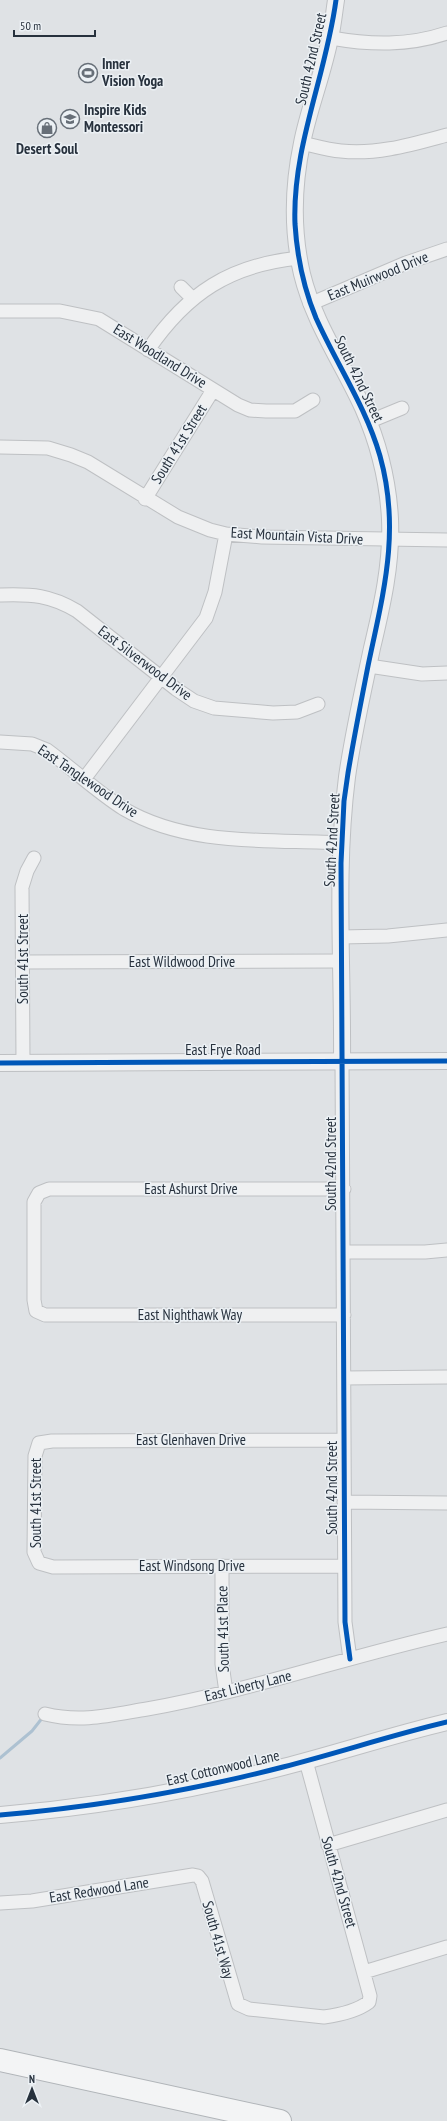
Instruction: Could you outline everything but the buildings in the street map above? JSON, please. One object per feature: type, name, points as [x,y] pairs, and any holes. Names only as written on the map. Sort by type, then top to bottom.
[{"type":"highway","points":[[0,2060],[280,2121]]},
{"type":"street","name":"South 42nd Street","points":[[336,0],[330,38],[302,143],[295,205],[299,258],[310,304],[368,422],[381,459],[386,488],[390,540],[387,573],[348,773],[342,843],[344,1566],[345,1622],[350,1658]]},
{"type":"street","points":[[330,38],[397,44],[420,41],[447,33]]},
{"type":"street","points":[[302,143],[342,151],[361,152],[386,150],[447,135]]},
{"type":"street","name":"East Muirwood Drive","points":[[310,304],[406,263],[447,249]]},
{"type":"street","points":[[148,350],[171,318],[192,298],[220,280],[274,261],[299,258]]},
{"type":"street","points":[[181,286],[192,298]]},
{"type":"street","name":"East Woodland Drive","points":[[0,311],[60,311],[88,316],[106,322],[148,350],[213,390],[244,407],[266,412],[295,411],[313,400]]},
{"type":"street","name":"South 41st Street","points":[[145,498],[213,390]]},
{"type":"street","points":[[368,422],[402,408]]},
{"type":"street","name":"East Mountain Vista Drive","points":[[0,447],[36,447],[71,455],[88,462],[183,520],[226,534],[262,537],[447,540]]},
{"type":"street","points":[[84,779],[206,618],[213,598],[226,534]]},
{"type":"street","name":"East Silverwood Drive","points":[[2,595],[41,596],[59,601],[77,611],[162,678],[194,701],[214,708],[297,712],[318,704]]},
{"type":"street","points":[[368,666],[422,674],[447,673]]},
{"type":"street","name":"East Tanglewood Drive","points":[[0,742],[32,744],[46,750],[125,809],[148,820],[193,834],[219,838],[342,843]]},
{"type":"street","name":"South 41st Street","points":[[23,1063],[22,887],[27,871],[34,858]]},
{"type":"street","points":[[342,937],[388,936],[447,930]]},
{"type":"street","name":"East Wildwood Drive","points":[[23,962],[342,961]]},
{"type":"street","name":"East Frye Road","points":[[0,1063],[447,1061]]},
{"type":"street","name":"East Ashurst Drive","points":[[36,1311],[34,1300],[34,1202],[39,1192],[49,1189],[344,1189]]},
{"type":"street","points":[[343,1252],[425,1252],[447,1250]]},
{"type":"street","name":"East Nighthawk Way","points":[[36,1311],[46,1316],[344,1315]]},
{"type":"street","points":[[344,1378],[447,1377]]},
{"type":"street","name":"East Glenhaven Drive","points":[[39,1443],[52,1441],[344,1440]]},
{"type":"street","name":"South 41st Street","points":[[39,1443],[35,1456],[34,1552],[39,1563]]},
{"type":"street","points":[[344,1502],[447,1503]]},
{"type":"street","name":"East Windsong Drive","points":[[39,1563],[53,1567],[344,1566]]},
{"type":"street","name":"South 41st Place","points":[[222,1566],[222,1664],[226,1692]]},
{"type":"street","name":"East Liberty Lane","points":[[46,1714],[78,1720],[167,1705],[226,1692],[350,1658],[447,1634]]},
{"type":"street","name":"East Cottonwood Lane","points":[[0,1815],[90,1806],[161,1794],[239,1778],[447,1722]]},
{"type":"street","name":"South 42nd Street","points":[[306,1761],[364,1972],[370,1996],[369,2002]]},
{"type":"street","points":[[328,1845],[447,1810]]},
{"type":"street","name":"East Redwood Lane","points":[[0,1903],[19,1903],[173,1878],[193,1875],[198,1876]]},
{"type":"street","name":"South 41st Way","points":[[198,1876],[202,1881],[238,2004],[249,2009],[324,2017],[334,2016],[363,2007],[369,2002]]},
{"type":"street","points":[[364,1972],[447,1946]]},
{"type":"waterway","points":[[0,1758],[32,1731],[43,1717]]},
{"type":"cycle path","points":[[336,0],[325,56],[304,139],[299,167],[295,195],[296,236],[299,260],[308,296],[316,318],[351,386],[374,438],[380,456],[386,484],[389,510],[388,562],[348,773],[344,801],[341,863],[345,1622],[350,1659]]},
{"type":"cycle path","points":[[0,1063],[447,1061]]},
{"type":"cycle path","points":[[0,1815],[107,1803],[213,1784],[283,1767],[447,1722]]},
{"type":"place","name":"Inner Vision Yoga","points":[[88,73]]},
{"type":"place","name":"Inspire Kids Montessori","points":[[70,119]]},
{"type":"place","name":"Desert Soul","points":[[47,128]]}]
